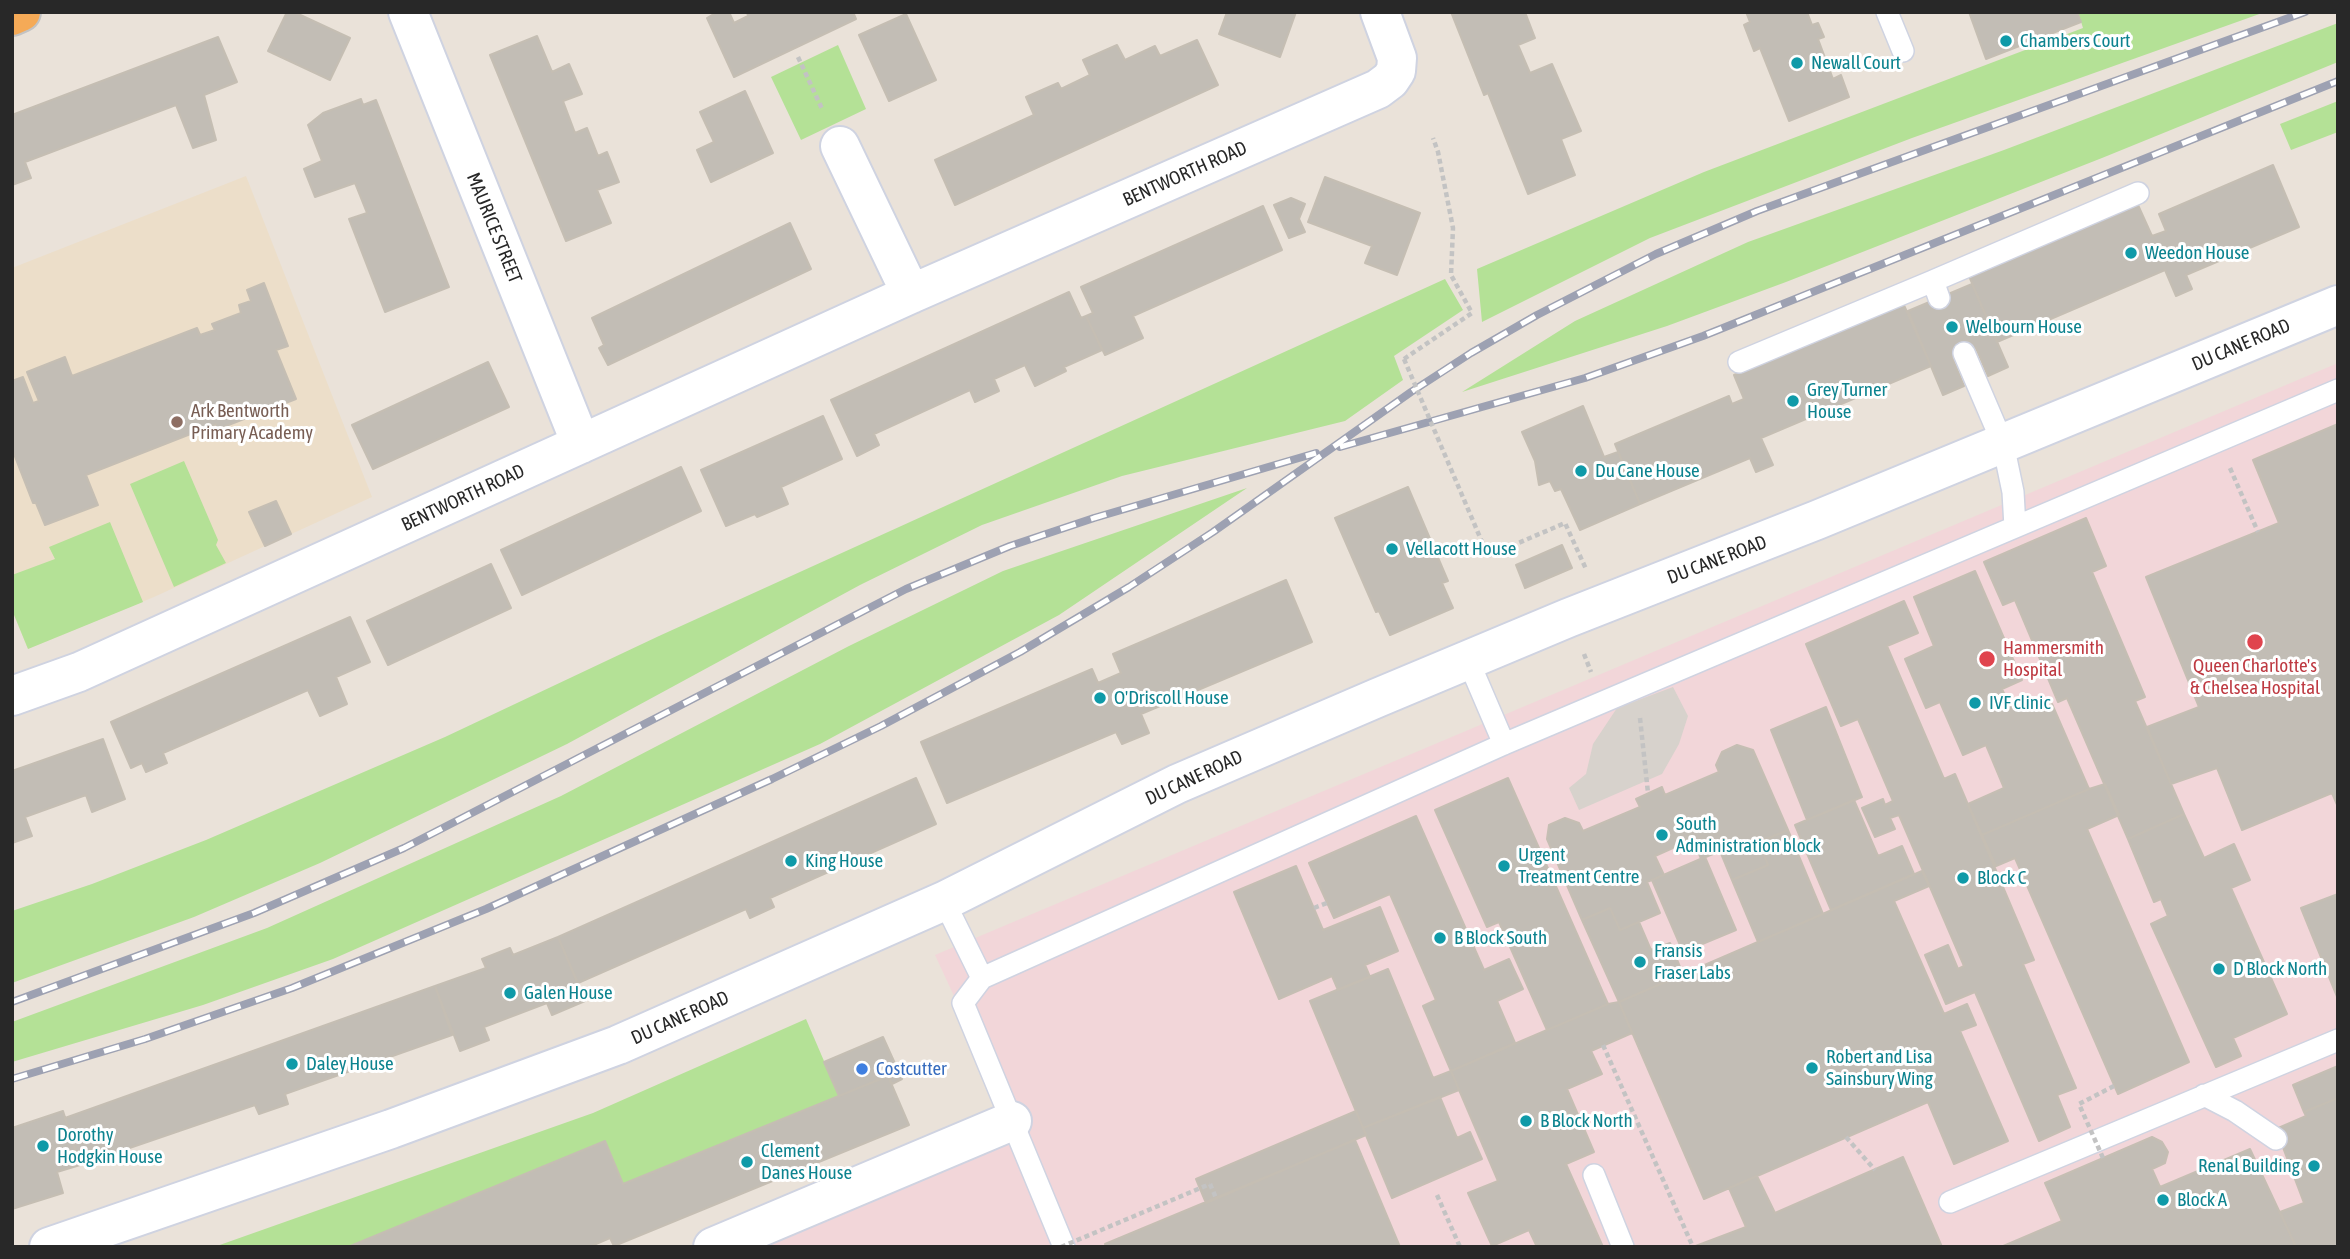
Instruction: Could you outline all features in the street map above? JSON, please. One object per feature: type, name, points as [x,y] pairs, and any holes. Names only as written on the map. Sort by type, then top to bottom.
[{"type":"highway","points":[[12,16],[21,12]]},
{"type":"street","name":"MAURICE STREET","points":[[408,12],[581,444]]},
{"type":"street","name":"BENTWORTH ROAD","points":[[12,696],[79,672],[911,295],[1378,89],[1390,80],[1396,71],[1397,58],[1380,12]]},
{"type":"street","points":[[840,146],[911,295]]},
{"type":"street","name":"DU CANE ROAD","points":[[49,1247],[391,1129],[618,1045],[944,901],[1177,784],[1568,618],[1817,520],[2338,305]]},
{"type":"street","points":[[713,1247],[1012,1121]]},
{"type":"lane","points":[[1887,12],[1903,51]]},
{"type":"lane","points":[[1739,362],[1936,289],[2138,193]]},
{"type":"lane","points":[[1964,353],[2003,444],[2013,492],[2015,527]]},
{"type":"lane","points":[[1063,1247],[963,1003],[982,978],[1637,686],[2338,390]]},
{"type":"lane","points":[[1468,660],[1504,744]]},
{"type":"lane","points":[[944,901],[982,978]]},
{"type":"lane","points":[[1950,1202],[2338,1040]]},
{"type":"lane","points":[[2204,1095],[2235,1111],[2276,1139]]},
{"type":"lane","points":[[1594,1175],[1623,1247]]},
{"type":"path","points":[[798,57],[840,146]]},
{"type":"path","points":[[1433,138],[1453,228],[1451,275],[1472,313],[1404,359],[1488,556],[1565,523],[1580,557]]},
{"type":"path","points":[[2218,441],[2258,532]]},
{"type":"path","points":[[1637,686],[1648,793]]},
{"type":"path","points":[[1314,908],[1327,903]]},
{"type":"path","points":[[1603,1045],[1693,1247]]},
{"type":"path","points":[[2103,1158],[2078,1104],[2115,1086]]},
{"type":"path","points":[[1846,1137],[1875,1170]]},
{"type":"path","points":[[1063,1247],[1210,1184],[1216,1198]]},
{"type":"path","points":[[1437,1195],[1460,1247]]},
{"type":"shaded area","name":"Ark Bentworth Primary Academy","points":[[246,176],[372,497],[154,597],[28,649],[12,610],[12,268]]},
{"type":"shaded area","name":"Hammersmith Hospital","points":[[2338,363],[2338,1247],[706,1247],[1012,1121],[935,955]]},
{"type":"shaded area","points":[[1673,687],[1688,716],[1679,744],[1662,774],[1579,810],[1569,788],[1586,774],[1593,744],[1617,708]]},
{"type":"green space","points":[[2078,12],[2265,12],[1912,138],[1650,238],[1482,322],[1477,269],[1704,172],[2083,28]]},
{"type":"green space","points":[[2338,23],[2338,62],[1786,282],[1667,326],[1462,392],[1575,321],[1748,242],[2004,150]]},
{"type":"green space","points":[[838,45],[866,109],[801,140],[771,77]]},
{"type":"green space","points":[[2338,101],[2338,132],[2291,150],[2280,124]]},
{"type":"green space","points":[[1445,279],[1463,310],[1394,356],[1403,380],[1345,421],[1122,476],[982,525],[860,585],[567,744],[320,863],[194,917],[12,983],[12,911],[92,884],[206,840],[445,737],[659,636]]},
{"type":"green space","points":[[184,461],[218,540],[216,545],[226,563],[174,587],[130,484]]},
{"type":"green space","points":[[1247,488],[1059,615],[820,744],[333,959],[203,1005],[12,1062],[12,1022],[267,928],[561,796],[849,646],[1003,571]]},
{"type":"green space","points":[[110,522],[143,602],[28,649],[12,610],[12,575],[55,559],[49,547]]},
{"type":"green space","points":[[806,1019],[839,1096],[623,1184],[604,1141],[368,1247],[214,1247],[593,1113]]},
{"type":"building","points":[[287,12],[294,12],[350,38],[330,80],[268,51]]},
{"type":"building","points":[[717,12],[729,12],[734,23],[748,16],[747,12],[853,12],[856,19],[734,77],[707,18]]},
{"type":"building","points":[[1227,12],[1296,12],[1280,57],[1219,34]]},
{"type":"building","points":[[1451,12],[1525,12],[1535,38],[1518,45],[1530,73],[1552,64],[1581,131],[1561,139],[1575,175],[1528,194],[1488,93],[1484,95]]},
{"type":"building","name":"Newall Court","points":[[1746,12],[1807,12],[1812,25],[1818,23],[1824,37],[1818,39],[1833,79],[1841,75],[1849,97],[1789,121],[1760,48],[1754,51],[1744,25],[1750,22]]},
{"type":"building","name":"Chambers Court","points":[[1969,12],[2077,12],[2081,22],[1986,59]]},
{"type":"building","points":[[906,14],[936,80],[889,101],[859,35]]},
{"type":"building","points":[[537,36],[552,72],[569,64],[582,94],[563,101],[575,133],[587,128],[598,156],[607,152],[619,182],[597,190],[611,223],[566,241],[490,55]]},
{"type":"building","points":[[218,37],[237,82],[204,95],[216,140],[193,148],[176,105],[25,162],[31,178],[12,185],[12,115]]},
{"type":"building","points":[[1197,40],[1218,85],[955,205],[935,160],[1034,115],[1026,97],[1058,83],[1061,89],[1090,75],[1083,60],[1117,45],[1125,60],[1155,46],[1160,56]]},
{"type":"building","points":[[745,91],[773,153],[711,182],[697,150],[714,142],[700,112]]},
{"type":"building","points":[[361,99],[363,105],[376,100],[449,287],[385,312],[349,219],[367,213],[355,183],[315,197],[304,169],[322,161],[308,125],[323,113]]},
{"type":"building","name":"Weedon House","points":[[2273,165],[2299,227],[2186,275],[2192,289],[2176,296],[2165,270],[1997,342],[1969,276],[2138,205],[2152,236],[2166,231],[2159,214]]},
{"type":"building","points":[[1325,177],[1420,213],[1397,275],[1365,263],[1372,246],[1308,222]]},
{"type":"building","points":[[1291,198],[1305,204],[1299,219],[1305,232],[1289,238],[1274,205]]},
{"type":"building","points":[[1263,206],[1282,250],[1133,316],[1143,338],[1105,355],[1086,316],[1093,313],[1081,287]]},
{"type":"building","points":[[790,223],[811,269],[608,365],[599,348],[604,345],[592,318]]},
{"type":"building","points":[[264,283],[288,346],[276,350],[296,399],[218,429],[216,424],[86,475],[98,505],[45,525],[36,503],[33,503],[12,449],[12,381],[23,377],[33,403],[39,401],[27,372],[65,357],[72,376],[197,328],[200,335],[215,330],[212,324],[241,313],[239,305],[251,301],[247,290]]},
{"type":"building","name":"Welbourn House","points":[[1972,284],[2008,367],[1988,376],[1976,348],[1952,357],[1964,386],[1943,395],[1908,311]]},
{"type":"building","points":[[1069,292],[1081,318],[1086,316],[1102,350],[1064,367],[1066,371],[1035,386],[1025,365],[994,379],[999,391],[975,402],[970,390],[874,434],[879,445],[857,456],[831,400]]},
{"type":"building","name":"Grey Turner House","points":[[1903,303],[1931,366],[1761,438],[1773,465],[1756,472],[1750,458],[1640,504],[1615,444],[1729,396],[1732,404],[1744,399],[1734,375]]},
{"type":"building","points":[[488,362],[509,407],[373,469],[352,425]]},
{"type":"building","name":"Du Cane House","points":[[1583,406],[1604,457],[1618,452],[1640,504],[1580,530],[1561,489],[1555,491],[1550,481],[1539,485],[1535,461],[1522,432]]},
{"type":"building","points":[[823,416],[842,459],[781,487],[788,504],[726,526],[701,470]]},
{"type":"building","name":"Queen Charlotte's & Chelsea Hospital","points":[[2338,424],[2338,807],[2332,793],[2242,830],[2217,768],[2171,784],[2147,727],[2199,707],[2146,577],[2279,523],[2253,460]]},
{"type":"building","points":[[681,467],[701,511],[522,595],[501,550]]},
{"type":"building","name":"Vellacott House","points":[[1408,487],[1448,581],[1442,583],[1453,608],[1390,635],[1379,611],[1376,612],[1335,518]]},
{"type":"building","points":[[276,501],[291,534],[265,546],[249,512]]},
{"type":"building","points":[[2086,518],[2106,566],[2092,572],[2145,697],[2135,701],[2184,814],[2128,839],[2067,698],[2058,702],[2015,600],[2003,605],[1984,562]]},
{"type":"building","points":[[1562,545],[1572,568],[1525,588],[1516,565]]},
{"type":"building","points":[[491,564],[511,608],[388,665],[367,621]]},
{"type":"building","name":"IVF clinic","points":[[1975,571],[2022,680],[2002,689],[2008,702],[2025,709],[2047,701],[2052,704],[2089,789],[1982,835],[1968,804],[2004,788],[1986,745],[1963,755],[1940,702],[1926,708],[1905,659],[1934,646],[1914,597]]},
{"type":"building","name":"O'Driscoll House","points":[[1286,580],[1312,642],[1141,714],[1149,733],[1122,744],[1116,732],[947,803],[921,742],[1092,669],[1098,683],[1121,673],[1113,654]]},
{"type":"building","name":"Block C","points":[[1904,601],[1918,633],[1887,646],[1944,779],[1955,774],[2034,960],[2023,964],[2076,1088],[2057,1095],[2070,1127],[2039,1141],[1975,992],[1946,1004],[1925,955],[1948,945],[1958,969],[1964,966],[1899,815],[1890,818],[1895,829],[1875,837],[1862,808],[1883,799],[1885,805],[1893,801],[1858,719],[1841,726],[1806,644]]},
{"type":"building","points":[[350,617],[370,662],[336,677],[347,704],[320,716],[308,690],[163,753],[167,763],[146,772],[142,763],[131,768],[111,722]]},
{"type":"building","points":[[1826,707],[1862,797],[1807,820],[1771,730]]},
{"type":"building","points":[[103,739],[125,799],[92,812],[86,795],[25,817],[32,836],[12,843],[12,771]]},
{"type":"building","name":"South Administration block","points":[[1737,745],[1753,750],[1788,830],[1759,842],[1768,865],[1732,880],[1720,851],[1701,859],[1693,839],[1655,856],[1664,875],[1647,882],[1660,913],[1620,930],[1610,908],[1582,920],[1547,839],[1549,825],[1565,818],[1579,823],[1583,831],[1640,807],[1636,799],[1662,787],[1665,795],[1719,772],[1716,765],[1722,752]]},
{"type":"building","name":"King House","points":[[916,778],[936,824],[770,898],[774,907],[750,918],[746,909],[578,983],[558,937]]},
{"type":"building","name":"Urgent Treatment Centre","points":[[1508,778],[1608,1004],[1547,1030],[1499,922],[1487,927],[1435,810]]},
{"type":"building","points":[[2105,784],[2119,815],[2087,829],[2189,1062],[2118,1094],[2015,858],[1996,866],[1982,835]]},
{"type":"building","points":[[1854,800],[1878,856],[1902,846],[1914,874],[1831,910],[1795,825]]},
{"type":"building","name":"D Block North","points":[[2184,814],[2204,858],[2234,844],[2250,880],[2231,888],[2287,1014],[2233,1038],[2241,1056],[2216,1067],[2151,924],[2168,916],[2161,899],[2154,902],[2128,839]]},
{"type":"building","name":"B Block South","points":[[1416,816],[1484,970],[1509,959],[1523,989],[1497,1001],[1515,1043],[1451,1071],[1423,1006],[1436,1000],[1390,894],[1334,918],[1309,863]]},
{"type":"building","points":[[1788,830],[1823,914],[1758,942],[1732,880],[1768,865],[1759,842]]},
{"type":"building","points":[[1705,857],[1736,930],[1683,952],[1652,880]]},
{"type":"building","points":[[1296,866],[1323,930],[1380,907],[1398,951],[1365,965],[1370,977],[1338,990],[1332,976],[1279,999],[1234,892]]},
{"type":"building","name":"Robert and Lisa Sainsbury Wing","points":[[1922,871],[1929,886],[1894,901],[1944,1014],[1967,1004],[1976,1025],[1960,1031],[2008,1141],[1954,1164],[1928,1102],[1704,1199],[1619,1002]]},
{"type":"building","points":[[2338,894],[2338,999],[2301,908]]},
{"type":"building","name":"Fransis Fraser Labs","points":[[1610,908],[1620,930],[1639,922],[1651,950],[1670,943],[1683,974],[1619,1002],[1582,920]]},
{"type":"building","name":"Galen House","points":[[558,937],[585,1001],[552,1015],[547,1003],[484,1027],[489,1040],[460,1051],[435,986],[486,968],[482,959],[510,948],[513,955]]},
{"type":"building","points":[[1388,969],[1433,1078],[1451,1071],[1459,1090],[1363,1128],[1310,1001]]},
{"type":"building","name":"Daley House","points":[[435,986],[452,1035],[285,1094],[288,1104],[259,1114],[255,1105],[80,1165],[65,1118]]},
{"type":"building","name":"B Block North","points":[[1619,1002],[1632,1033],[1591,1051],[1602,1074],[1567,1089],[1594,1152],[1566,1164],[1603,1247],[1537,1247],[1529,1230],[1492,1246],[1468,1193],[1498,1181],[1451,1071],[1608,1004]]},
{"type":"building","name":"Costcutter","points":[[883,1037],[902,1079],[892,1084],[888,1076],[839,1096],[824,1062]]},
{"type":"building","points":[[2338,1066],[2338,1098],[2304,1112],[2293,1085]]},
{"type":"building","name":"Clement Danes House","points":[[888,1076],[909,1125],[614,1246],[610,1238],[589,1247],[348,1247],[605,1141],[623,1184]]},
{"type":"building","points":[[1440,1097],[1457,1138],[1470,1132],[1482,1159],[1392,1198],[1363,1128]]},
{"type":"building","name":"Renal Building","points":[[2338,1098],[2338,1247],[2296,1247],[2280,1212],[2304,1203],[2276,1129],[2306,1116],[2304,1112]]},
{"type":"building","name":"Dorothy Hodgkin House","points":[[63,1111],[80,1165],[57,1172],[63,1193],[12,1209],[12,1128]]},
{"type":"building","points":[[1356,1111],[1366,1135],[1206,1203],[1196,1179]]},
{"type":"building","name":"Block A","points":[[2152,1137],[2162,1142],[2168,1152],[2165,1163],[2152,1169],[2160,1187],[2250,1149],[2296,1247],[2001,1247],[2062,1221],[2045,1183]]},
{"type":"building","points":[[1355,1140],[1400,1247],[1106,1247],[1105,1244]]},
{"type":"building","points":[[1903,1157],[1942,1247],[1693,1247],[1746,1227],[1729,1188],[1757,1176],[1775,1213]]},
{"type":"railway","points":[[12,1079],[145,1039],[292,988],[486,909],[772,779],[881,726],[1020,652],[1129,587],[1471,353],[1537,315],[1656,254],[1757,211],[2305,12]]},
{"type":"railway","points":[[1340,447],[1585,378],[1703,336],[2338,81]]},
{"type":"railway","points":[[12,1002],[254,913],[404,848],[906,589],[1010,546],[1094,518],[1316,453]]},
{"type":"place","name":"Chambers Court","points":[[2006,41]]},
{"type":"place","name":"Newall Court","points":[[1797,63]]},
{"type":"place","name":"Weedon House","points":[[2131,253]]},
{"type":"place","name":"Welbourn House","points":[[1952,327]]},
{"type":"place","name":"Grey Turner House","points":[[1793,401]]},
{"type":"place","name":"Ark Bentworth Primary Academy","points":[[177,422]]},
{"type":"place","name":"Du Cane House","points":[[1581,471]]},
{"type":"place","name":"Vellacott House","points":[[1392,549]]},
{"type":"place","name":"Queen Charlotte's & Chelsea Hospital","points":[[2255,642]]},
{"type":"place","name":"Hammersmith Hospital","points":[[1987,659]]},
{"type":"place","name":"O'Driscoll House","points":[[1100,698]]},
{"type":"place","name":"IVF clinic","points":[[1975,703]]},
{"type":"place","name":"South Administration block","points":[[1662,835]]},
{"type":"place","name":"King House","points":[[791,861]]},
{"type":"place","name":"Urgent Treatment Centre","points":[[1504,866]]},
{"type":"place","name":"Block C","points":[[1963,878]]},
{"type":"place","name":"B Block South","points":[[1440,938]]},
{"type":"place","name":"Fransis Fraser Labs","points":[[1640,962]]},
{"type":"place","name":"D Block North","points":[[2219,969]]},
{"type":"place","name":"Galen House","points":[[510,993]]},
{"type":"place","name":"Daley House","points":[[292,1064]]},
{"type":"place","name":"Robert and Lisa Sainsbury Wing","points":[[1812,1068]]},
{"type":"place","name":"Costcutter","points":[[862,1069]]},
{"type":"place","name":"B Block North","points":[[1526,1121]]},
{"type":"place","name":"Dorothy Hodgkin House","points":[[43,1146]]},
{"type":"place","name":"Clement Danes House","points":[[747,1162]]},
{"type":"place","name":"Renal Building","points":[[2314,1166]]},
{"type":"place","name":"Block A","points":[[2163,1200]]}]
